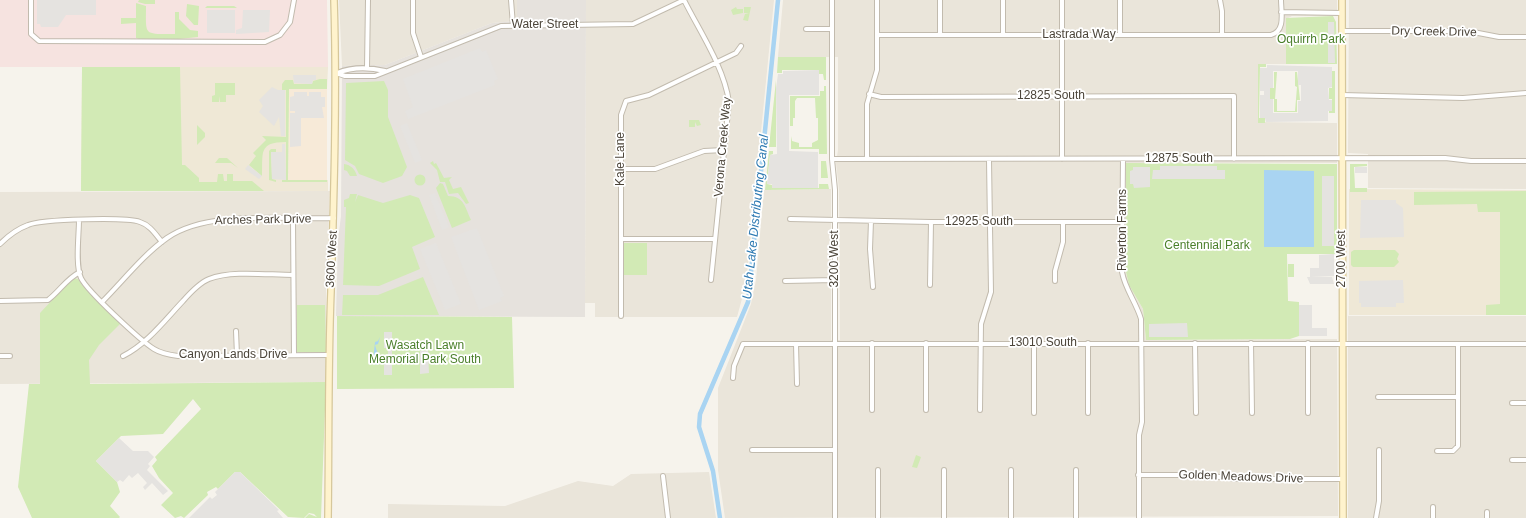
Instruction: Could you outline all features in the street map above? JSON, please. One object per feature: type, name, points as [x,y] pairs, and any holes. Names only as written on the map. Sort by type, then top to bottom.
[{"type":"main road","name":"3600 West","points":[[328,518],[329,355],[334,218],[336,73],[334,0]]},
{"type":"main road","name":"2700 West","points":[[1342,0],[1343,518]]},
{"type":"street","points":[[31,0],[31,34],[39,41],[218,42],[265,42],[280,35],[290,22],[294,0]]},
{"type":"street","points":[[367,68],[368,0]]},
{"type":"street","points":[[413,0],[413,33],[421,57]]},
{"type":"street","points":[[511,0],[514,25]]},
{"type":"street","name":"Water Street","points":[[336,73],[345,76],[375,76],[501,26],[634,24],[684,0]]},
{"type":"street","name":"Verona Creek Way","points":[[684,0],[716,63],[727,90],[729,102],[711,280]]},
{"type":"street","name":"3200 West","points":[[832,0],[832,159],[835,190],[836,280],[835,518]]},
{"type":"street","points":[[867,159],[867,104],[877,70],[877,0]]},
{"type":"street","points":[[940,0],[940,35]]},
{"type":"street","points":[[1003,0],[1003,35]]},
{"type":"street","points":[[1062,0],[1062,159]]},
{"type":"street","points":[[1120,0],[1120,35]]},
{"type":"street","points":[[1220,0],[1222,11],[1222,35]]},
{"type":"street","points":[[1281,0],[1281,12],[1342,13]]},
{"type":"street","name":"Lastrada Way","points":[[878,35],[1271,34],[1279,31],[1281,25],[1281,12]]},
{"type":"street","points":[[806,28],[832,29]]},
{"type":"street","name":"Dry Creek Drive","points":[[1342,31],[1468,31],[1499,37],[1526,37]]},
{"type":"street","points":[[716,63],[736,53],[741,46]]},
{"type":"street","name":"Kale Lane","points":[[621,316],[621,115],[626,101],[649,95],[716,63]]},
{"type":"street","points":[[336,73],[347,68],[367,68],[385,71]]},
{"type":"street","points":[[1342,95],[1463,98],[1526,93]]},
{"type":"street","name":"12825 South","points":[[869,94],[881,97],[1234,96],[1234,159]]},
{"type":"street","points":[[621,169],[655,169],[704,150],[724,150]]},
{"type":"street","name":"12875 South","points":[[832,159],[989,160],[1445,158],[1471,161],[1526,161]]},
{"type":"street","name":"Riverton Farms","points":[[1123,159],[1122,222],[1124,281],[1136,302],[1141,319],[1142,422],[1139,435],[1139,518]]},
{"type":"street","points":[[980,410],[981,324],[991,292],[989,160]]},
{"type":"street","name":"Arches Park Drive","points":[[102,302],[162,242],[182,230],[202,222],[224,219],[334,218]]},
{"type":"street","points":[[293,219],[294,355]]},
{"type":"street","name":"12925 South","points":[[790,219],[931,222],[1122,222]]},
{"type":"street","points":[[1,242],[16,230],[28,224],[51,220],[79,220],[140,222],[150,228],[162,242]]},
{"type":"street","name":"Canyon Lands Drive","points":[[79,220],[81,278],[88,288],[102,302],[154,349],[164,354],[178,356],[329,355]]},
{"type":"street","points":[[871,221],[870,249],[874,287]]},
{"type":"street","points":[[930,285],[931,222]]},
{"type":"street","points":[[1055,281],[1055,271],[1063,242],[1063,222]]},
{"type":"street","points":[[621,239],[715,240]]},
{"type":"street","points":[[0,301],[48,300],[66,280],[80,272]]},
{"type":"street","points":[[123,356],[132,352],[145,341],[193,290],[208,280],[225,275],[293,275]]},
{"type":"street","points":[[785,281],[836,280]]},
{"type":"street","points":[[236,331],[237,355]]},
{"type":"street","points":[[872,343],[872,410]]},
{"type":"street","points":[[926,343],[926,410]]},
{"type":"street","points":[[1088,343],[1088,413]]},
{"type":"street","points":[[1195,343],[1196,413]]},
{"type":"street","points":[[1251,343],[1252,413]]},
{"type":"street","points":[[1308,343],[1308,413]]},
{"type":"street","name":"13010 South","points":[[733,378],[734,366],[742,344],[1526,344]]},
{"type":"street","points":[[796,344],[797,384]]},
{"type":"street","points":[[1034,344],[1034,413]]},
{"type":"street","points":[[1437,451],[1453,451],[1458,443],[1458,344]]},
{"type":"street","points":[[0,356],[10,356]]},
{"type":"street","points":[[1378,397],[1458,397]]},
{"type":"street","points":[[1512,403],[1526,403]]},
{"type":"street","points":[[752,450],[835,450]]},
{"type":"street","points":[[1376,518],[1379,501],[1379,450]]},
{"type":"street","points":[[1512,460],[1526,460]]},
{"type":"street","points":[[878,470],[878,518]]},
{"type":"street","points":[[944,470],[944,518]]},
{"type":"street","points":[[1011,470],[1011,518]]},
{"type":"street","points":[[1076,470],[1076,518]]},
{"type":"street","name":"Golden Meadows Drive","points":[[1138,475],[1203,475],[1236,479],[1343,480]]},
{"type":"street","points":[[663,476],[668,518]]},
{"type":"street","points":[[1433,507],[1433,518]]},
{"type":"street","points":[[1487,512],[1487,518]]},
{"type":"shaded area","points":[[0,0],[327,0],[328,67],[0,67]]},
{"type":"shaded area","points":[[37,0],[96,0],[96,15],[66,15],[58,27],[41,27],[40,24],[37,24]]},
{"type":"shaded area","points":[[339,0],[517,0],[517,21],[492,23],[385,65],[342,66]]},
{"type":"shaded area","points":[[517,0],[586,0],[585,317],[336,316],[338,240],[341,216],[342,66],[385,65],[492,23],[517,21]]},
{"type":"shaded area","points":[[586,0],[774,0],[746,284],[737,317],[595,317],[595,303],[585,303]]},
{"type":"shaded area","points":[[783,0],[1337,0],[1337,16],[1292,16],[1286,19],[1286,64],[1258,64],[1258,122],[1337,123],[1337,163],[1126,163],[1125,252],[1126,272],[1129,285],[1143,309],[1146,340],[1337,339],[1338,516],[725,518],[718,470],[718,388],[751,304],[756,280],[764,190],[831,189],[831,340],[840,340],[839,190],[836,163],[838,150],[838,57],[778,57]]},
{"type":"shaded area","points":[[1349,0],[1526,0],[1526,189],[1368,188],[1368,154],[1348,153]]},
{"type":"shaded area","points":[[207,10],[235,10],[235,33],[207,33]]},
{"type":"shaded area","points":[[243,10],[270,10],[269,32],[236,34],[236,30],[242,28]]},
{"type":"shaded area","points":[[1328,22],[1334,22],[1335,63],[1328,63]]},
{"type":"shaded area","points":[[480,48],[482,52],[486,50],[498,79],[494,81],[495,85],[408,119],[405,111],[413,107],[403,79]]},
{"type":"shaded area","points":[[1267,65],[1332,67],[1332,87],[1328,88],[1329,100],[1332,100],[1332,111],[1328,111],[1328,121],[1266,122],[1265,118],[1260,118],[1260,95],[1264,95],[1264,91],[1260,91],[1260,68],[1267,68]],"holes":[[[1273,71],[1298,71],[1298,85],[1301,85],[1301,101],[1298,101],[1298,113],[1273,113],[1273,99],[1270,99],[1270,88],[1273,88]]]},
{"type":"shaded area","points":[[82,67],[328,67],[327,89],[289,89],[288,180],[328,180],[328,191],[81,191]]},
{"type":"shaded area","points":[[819,70],[819,95],[789,95],[789,151],[818,152],[818,188],[772,188],[772,184],[767,184],[770,155],[777,154],[776,88],[778,74],[783,74],[783,71]]},
{"type":"shaded area","points":[[293,75],[316,75],[316,80],[313,80],[312,84],[294,83]]},
{"type":"shaded area","points":[[272,87],[278,90],[285,90],[285,136],[281,136],[279,117],[274,126],[259,112],[263,106],[259,100]]},
{"type":"shaded area","points":[[289,89],[327,89],[327,180],[288,180]]},
{"type":"shaded area","points":[[294,92],[307,92],[307,96],[309,96],[309,92],[321,92],[321,97],[325,97],[325,107],[322,107],[324,118],[301,118],[301,146],[290,147],[290,113],[295,113],[295,111],[290,111],[290,97],[294,96]]},
{"type":"shaded area","points":[[407,123],[422,160],[415,163],[400,126]]},
{"type":"shaded area","points":[[282,144],[285,144],[286,180],[272,179],[271,152],[282,152]]},
{"type":"shaded area","points":[[248,165],[262,176],[259,179],[245,169]]},
{"type":"shaded area","points":[[1160,166],[1217,166],[1217,170],[1225,170],[1225,179],[1152,179],[1153,170],[1160,170]]},
{"type":"shaded area","points":[[1133,167],[1150,167],[1150,187],[1134,188],[1133,184],[1130,184],[1130,171],[1133,170]]},
{"type":"shaded area","points":[[1355,167],[1367,167],[1367,173],[1355,173]]},
{"type":"shaded area","points":[[1322,176],[1334,176],[1334,246],[1322,246]]},
{"type":"shaded area","points":[[1349,189],[1526,190],[1526,315],[1349,315]]},
{"type":"shaded area","points":[[330,191],[326,286],[326,382],[0,384],[0,192]]},
{"type":"shaded area","points":[[435,193],[449,227],[442,230],[429,195]]},
{"type":"shaded area","points":[[1361,200],[1396,200],[1396,203],[1403,208],[1404,237],[1360,238]]},
{"type":"shaded area","points":[[477,228],[504,296],[500,298],[502,301],[479,310],[451,237]]},
{"type":"shaded area","points":[[436,243],[461,304],[445,310],[420,249]]},
{"type":"shaded area","points":[[1334,254],[1334,276],[1310,277],[1310,268],[1319,268],[1319,255]]},
{"type":"shaded area","points":[[1307,277],[1332,277],[1334,284],[1310,284]]},
{"type":"shaded area","points":[[1403,280],[1404,303],[1396,303],[1396,307],[1361,307],[1361,303],[1359,303],[1359,281]]},
{"type":"shaded area","points":[[1299,305],[1312,305],[1312,328],[1327,328],[1327,336],[1299,336]]},
{"type":"shaded area","points":[[1348,316],[1526,316],[1526,518],[1348,518]]},
{"type":"shaded area","points":[[1187,323],[1188,337],[1149,337],[1149,324]]},
{"type":"shaded area","points":[[384,332],[392,332],[392,375],[384,375],[384,358],[388,358],[388,348],[384,348]]},
{"type":"shaded area","points":[[420,351],[428,351],[429,373],[420,374]]},
{"type":"shaded area","points":[[119,438],[133,451],[148,451],[154,457],[148,464],[150,466],[147,470],[168,491],[163,495],[152,483],[145,490],[143,487],[147,483],[138,473],[132,478],[129,475],[123,482],[120,480],[117,482],[96,461]]},
{"type":"shaded area","points":[[235,472],[240,472],[279,510],[277,511],[283,518],[189,518],[210,497],[212,499],[217,495],[215,492]]},
{"type":"shaded area","points":[[709,472],[716,518],[388,518],[388,504],[505,506],[578,481],[613,486],[631,474]]},
{"type":"green space","points":[[139,0],[155,0],[155,4],[145,4],[138,2]]},
{"type":"green space","points":[[136,3],[146,6],[146,23],[148,31],[157,34],[175,34],[175,12],[179,12],[179,19],[190,30],[198,31],[198,37],[179,39],[136,38],[136,23],[121,24],[121,18],[136,18]]},
{"type":"green space","points":[[187,4],[199,6],[198,25],[194,25],[186,16]]},
{"type":"green space","points":[[207,6],[234,6],[237,8],[205,8]]},
{"type":"green space","points":[[736,7],[737,9],[743,9],[743,13],[733,15],[731,10]]},
{"type":"green space","points":[[744,7],[751,7],[748,21],[743,20],[745,14],[749,13],[744,13]]},
{"type":"green space","name":"Oquirrh Park","points":[[1333,16],[1336,22],[1337,64],[1286,64],[1286,18]]},
{"type":"green space","points":[[778,57],[826,57],[826,80],[824,80],[823,74],[819,74],[819,70],[782,70],[782,73],[777,73]]},
{"type":"green space","points":[[1258,64],[1266,64],[1266,67],[1260,67],[1259,118],[1265,118],[1265,123],[1258,123]]},
{"type":"green space","points":[[82,67],[180,67],[182,165],[185,165],[199,178],[199,182],[217,182],[218,174],[223,174],[224,181],[227,181],[227,174],[233,174],[233,181],[252,181],[264,191],[81,191]]},
{"type":"green space","points":[[1332,71],[1335,71],[1335,113],[1329,113],[1329,111],[1332,111],[1332,99],[1329,99],[1329,88],[1332,88]]},
{"type":"green space","points":[[1274,72],[1277,72],[1275,99],[1277,99],[1277,111],[1295,111],[1297,87],[1295,86],[1295,72],[1297,72],[1300,100],[1297,100],[1297,112],[1274,112],[1274,99],[1270,99],[1270,88],[1274,88]]},
{"type":"green space","points":[[327,79],[327,89],[289,89],[288,180],[327,180],[327,182],[282,182],[282,180],[286,180],[286,142],[271,144],[266,147],[263,155],[262,176],[249,165],[256,156],[253,153],[266,140],[262,136],[286,137],[286,90],[282,90],[282,84],[285,80],[293,80],[294,84],[312,84],[313,81]]},
{"type":"green space","points":[[776,80],[776,147],[769,147]]},
{"type":"green space","points":[[384,81],[388,90],[388,117],[407,167],[402,176],[383,183],[359,174],[355,166],[345,160],[346,83]]},
{"type":"green space","points":[[215,83],[235,83],[235,95],[226,95],[226,102],[220,102],[219,96],[219,102],[212,102],[212,96],[215,95]]},
{"type":"green space","points":[[824,86],[826,86],[827,154],[819,154],[819,149],[791,149],[791,136],[792,141],[799,143],[799,147],[812,147],[812,143],[818,140],[818,118],[816,118],[815,98],[797,98],[795,101],[795,118],[793,118],[793,126],[790,126],[790,96],[820,96],[820,91],[824,91]]},
{"type":"green space","points":[[689,120],[699,120],[701,125],[697,126],[695,122],[695,127],[689,127]]},
{"type":"green space","points":[[197,125],[205,133],[205,137],[197,145]]},
{"type":"green space","points":[[271,149],[276,149],[276,152],[271,152],[272,179],[276,180],[276,182],[269,180],[269,151]]},
{"type":"green space","points":[[769,151],[773,151],[773,154],[770,155],[767,184],[772,185],[772,188],[819,188],[819,184],[828,184],[829,189],[765,190]]},
{"type":"green space","points":[[219,158],[227,158],[238,168],[231,163],[215,163]]},
{"type":"green space","points":[[433,161],[434,164],[436,163],[444,178],[452,177],[449,180],[453,189],[461,187],[469,203],[466,204],[458,193],[449,194],[445,182],[440,182],[437,170],[430,163]]},
{"type":"green space","points":[[821,161],[826,161],[828,178],[821,178]]},
{"type":"green space","name":"Centennial Park","points":[[1126,163],[1337,164],[1337,254],[1287,254],[1288,301],[1299,302],[1299,336],[1290,339],[1146,340],[1143,309],[1129,285],[1126,272]]},
{"type":"green space","points":[[344,164],[349,165],[355,171],[357,176],[350,176],[347,171],[344,170]]},
{"type":"green space","points":[[1350,164],[1367,164],[1367,166],[1354,167],[1355,188],[1367,188],[1367,192],[1350,192]]},
{"type":"green space","points":[[420,174],[424,176],[426,180],[424,184],[420,186],[416,184],[414,180],[416,176]]},
{"type":"green space","points":[[440,183],[443,184],[448,196],[453,196],[461,200],[471,220],[452,228],[436,188]]},
{"type":"green space","points":[[1526,191],[1526,315],[1486,315],[1486,305],[1500,304],[1500,212],[1478,212],[1477,204],[1414,205],[1414,192]]},
{"type":"green space","points":[[350,194],[357,194],[355,202],[358,195],[383,203],[410,195],[419,198],[435,237],[412,247],[420,269],[379,286],[343,285],[346,207],[344,207],[344,200],[349,198]]},
{"type":"green space","points":[[624,243],[647,243],[647,275],[624,275]]},
{"type":"green space","points":[[1354,250],[1395,250],[1399,254],[1397,259],[1399,262],[1394,267],[1353,267],[1351,265],[1351,252]]},
{"type":"green space","points":[[1288,264],[1294,264],[1294,277],[1288,277]]},
{"type":"green space","points":[[423,277],[439,315],[342,315],[343,295],[378,295]]},
{"type":"green space","points":[[73,278],[78,279],[82,285],[121,323],[99,345],[89,360],[90,384],[326,382],[321,518],[305,518],[309,514],[317,517],[314,514],[309,513],[304,518],[288,517],[240,472],[235,472],[218,489],[216,487],[207,492],[208,495],[184,518],[181,516],[175,518],[161,505],[173,493],[159,478],[152,466],[157,460],[155,457],[201,409],[193,399],[163,434],[121,436],[96,461],[117,482],[120,492],[110,506],[120,517],[119,518],[32,518],[18,487],[29,384],[40,384],[40,313]]},
{"type":"green space","points":[[297,305],[325,305],[326,352],[297,352]]},
{"type":"green space","name":"Wasatch Lawn Memorial Park South","points":[[337,316],[512,317],[514,388],[337,389]]},
{"type":"green space","points":[[916,455],[921,457],[917,468],[912,467]]},
{"type":"water","points":[[1264,170],[1314,171],[1314,247],[1264,247]]},
{"type":"water","points":[[380,337],[378,344],[375,345],[380,362],[376,365],[373,361],[375,342],[378,341]]},
{"type":"waterway","name":"Utah Lake Distributing Canal","points":[[720,518],[713,471],[699,427],[700,414],[748,302],[778,0]]}]
